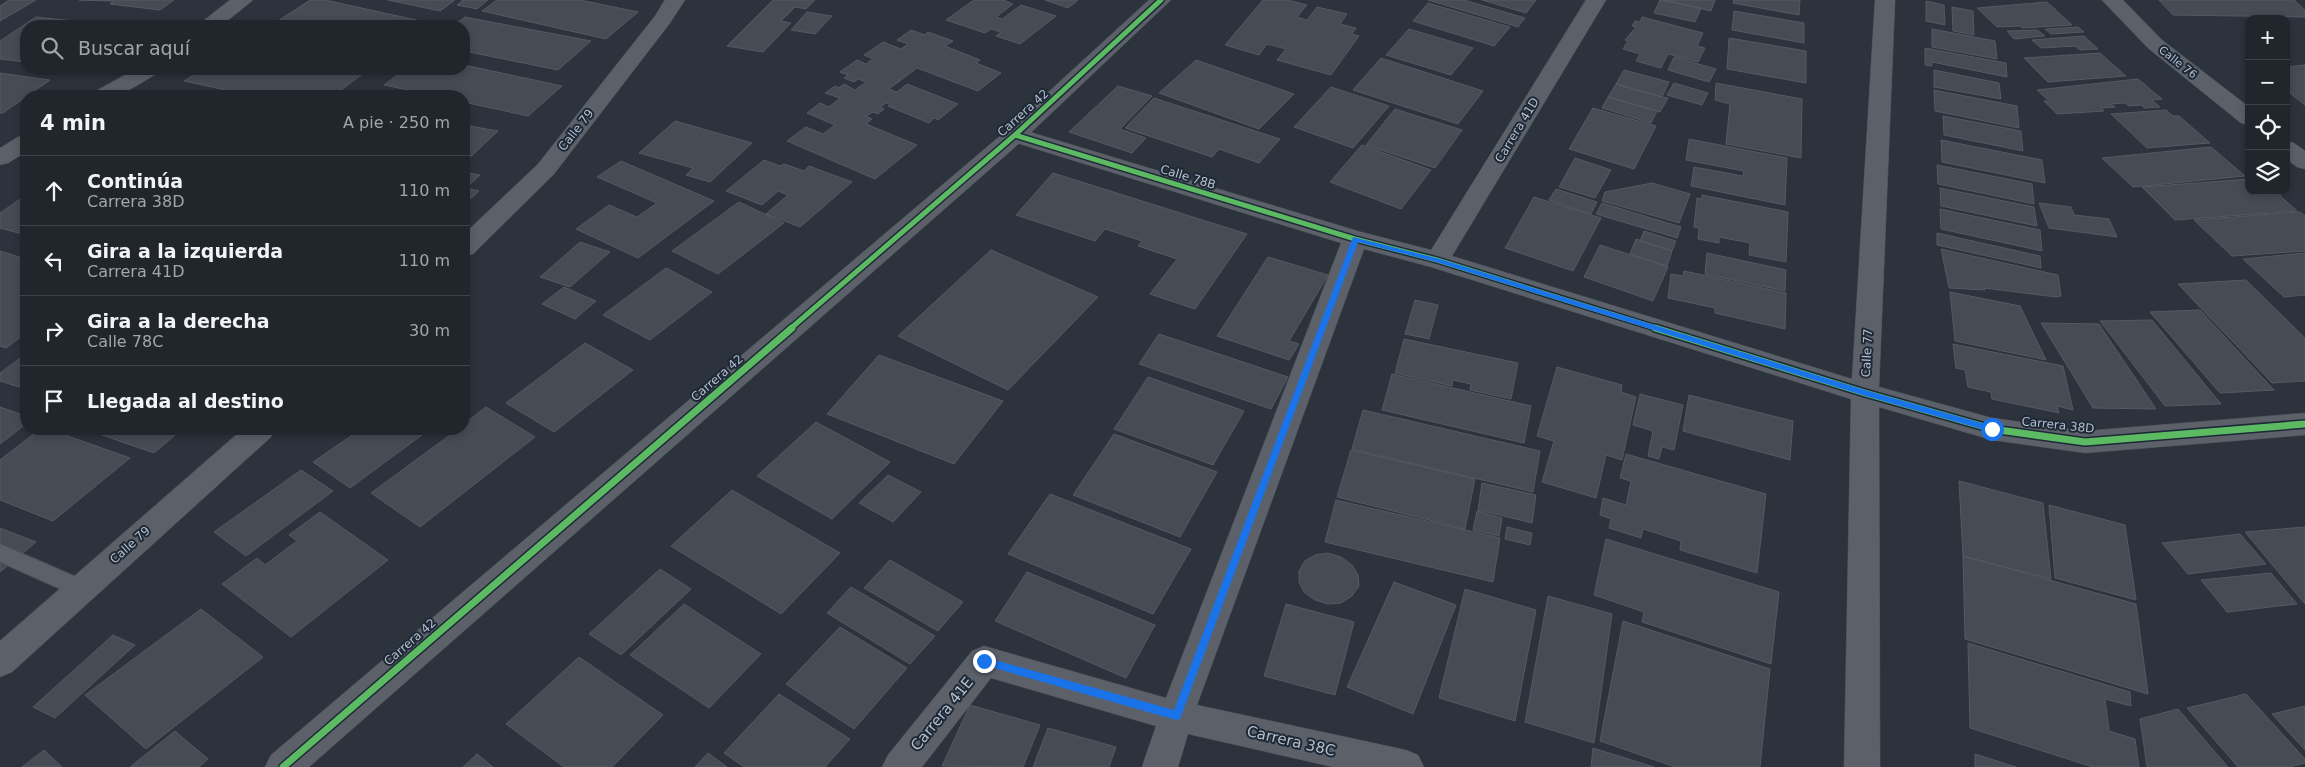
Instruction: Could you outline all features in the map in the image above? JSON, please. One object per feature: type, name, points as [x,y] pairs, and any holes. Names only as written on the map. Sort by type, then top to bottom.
[{"type":"street","points":[[218,20],[243,0]]},
{"type":"street","name":"Calle 79","points":[[470,242],[546,169],[663,19],[675,0]]},
{"type":"street","name":"Carrera 42","points":[[283,767],[1015,136],[1161,0]]},
{"type":"street","name":"Carrera 41D","points":[[1438,260],[1596,0]]},
{"type":"street","name":"Calle 77","points":[[1862,767],[1865,393],[1885,0]]},
{"type":"street","name":"Calle 76","points":[[2112,0],[2155,44],[2245,115]]},
{"type":"street","points":[[114,90],[140,75]]},
{"type":"street","name":"Calle 78B","points":[[1015,136],[1355,239]]},
{"type":"street","points":[[0,158],[20,146]]},
{"type":"street","points":[[2289,150],[2305,162]]},
{"type":"street","points":[[1160,767],[1176,716],[1355,239]]},
{"type":"street","name":"Carrera 38D","points":[[1355,239],[1438,260],[1865,393],[1992,429],[2085,442],[2305,424]]},
{"type":"street","name":"Calle 79","points":[[0,662],[254,435]]},
{"type":"street","name":"Carrera 38C","points":[[984,661],[1176,716],[1406,767]]},
{"type":"street","name":"Carrera 41E","points":[[900,767],[984,661]]},
{"type":"lane","points":[[0,553],[82,589]]},
{"type":"building","points":[[9,0],[36,0],[0,21],[0,6]]},
{"type":"building","points":[[79,0],[174,0],[160,10],[110,4],[113,1]]},
{"type":"building","points":[[310,0],[325,0],[416,20],[280,20]]},
{"type":"building","points":[[388,0],[455,0],[440,11]]},
{"type":"building","points":[[463,0],[488,0],[477,9],[457,5]]},
{"type":"building","points":[[497,0],[580,0],[638,12],[606,39],[482,11]]},
{"type":"building","points":[[773,0],[815,0],[806,9],[795,7],[781,21],[791,23],[763,52],[727,46]]},
{"type":"building","points":[[974,0],[1003,0],[1013,4],[996,17],[1002,19],[1021,5],[1056,16],[1020,44],[996,36],[1001,32],[991,29],[985,33],[946,20]]},
{"type":"building","points":[[1045,0],[1078,0],[1068,8]]},
{"type":"building","points":[[1263,0],[1288,0],[1307,5],[1297,17],[1307,20],[1317,7],[1347,14],[1340,24],[1356,28],[1352,34],[1359,36],[1331,75],[1277,60],[1286,49],[1267,44],[1259,55],[1225,45]]},
{"type":"building","points":[[1428,0],[1464,0],[1525,18],[1518,27]]},
{"type":"building","points":[[1482,0],[1536,0],[1526,13]]},
{"type":"building","points":[[1660,0],[1701,8],[1695,22],[1654,13]]},
{"type":"building","points":[[1664,0],[1715,0],[1711,11]]},
{"type":"building","points":[[1734,0],[1800,0],[1799,15],[1733,3]]},
{"type":"building","points":[[2159,0],[2294,0],[2305,10],[2305,17],[2290,17],[2290,15],[2173,15]]},
{"type":"building","points":[[1926,1],[1944,5],[1945,25],[1926,21]]},
{"type":"building","points":[[2047,2],[2072,25],[2022,28],[2020,26],[1997,27],[1977,8]]},
{"type":"building","points":[[1428,3],[1510,27],[1494,46],[1413,21]]},
{"type":"building","points":[[1952,7],[1973,11],[1974,35],[1953,31]]},
{"type":"building","points":[[1734,11],[1804,23],[1804,43],[1732,30]]},
{"type":"building","points":[[807,12],[832,16],[815,34],[791,30]]},
{"type":"building","points":[[36,17],[65,20],[32,20]]},
{"type":"building","points":[[465,17],[591,41],[558,70],[470,52],[470,20],[461,20]]},
{"type":"building","points":[[1642,17],[1703,33],[1697,46],[1705,48],[1698,62],[1668,54],[1661,68],[1636,61],[1640,54],[1623,49],[1628,41],[1625,40],[1636,27],[1632,26],[1635,21],[1640,22]]},
{"type":"building","points":[[2078,27],[2084,32],[2051,34],[2045,29]]},
{"type":"building","points":[[20,28],[20,61],[0,59],[0,41]]},
{"type":"building","points":[[1409,29],[1473,48],[1451,75],[1386,55]]},
{"type":"building","points":[[1932,29],[1995,41],[1997,59],[1932,47]]},
{"type":"building","points":[[911,30],[925,35],[928,32],[953,41],[945,46],[980,60],[976,63],[1001,73],[978,91],[917,68],[889,89],[897,92],[907,84],[958,104],[938,120],[934,118],[929,123],[888,106],[890,104],[886,103],[880,107],[884,109],[878,114],[873,112],[866,116],[872,119],[866,124],[917,145],[875,179],[787,141],[806,127],[823,134],[835,125],[807,113],[820,103],[829,107],[840,98],[825,93],[835,86],[839,88],[844,84],[855,90],[866,82],[858,79],[854,82],[844,78],[848,75],[840,72],[857,60],[866,64],[873,59],[864,55],[883,42],[901,49],[908,44],[897,40]]},
{"type":"building","points":[[2037,30],[2045,36],[2014,39],[2007,31]]},
{"type":"building","points":[[2084,36],[2098,49],[2080,50],[2075,46],[2041,48],[2032,40]]},
{"type":"building","points":[[1729,38],[1806,51],[1806,83],[1727,69]]},
{"type":"building","points":[[1925,48],[2006,63],[2007,77],[1932,62],[1932,66],[1925,65]]},
{"type":"building","points":[[2100,53],[2126,76],[2048,82],[2024,58]]},
{"type":"building","points":[[1674,57],[1716,69],[1709,82],[1668,70]]},
{"type":"building","points":[[1381,58],[1483,91],[1458,124],[1353,90]]},
{"type":"building","points":[[1196,60],[1294,94],[1259,129],[1159,93]]},
{"type":"building","points":[[2305,65],[2305,105],[2290,93],[2290,67]]},
{"type":"building","points":[[470,66],[562,86],[528,116],[470,103],[470,90],[408,90],[384,85],[397,75],[470,75]]},
{"type":"building","points":[[1624,70],[1669,82],[1662,97],[1616,84]]},
{"type":"building","points":[[1934,70],[1999,83],[2001,99],[1934,87]]},
{"type":"building","points":[[0,73],[50,80],[36,90],[20,90],[20,101],[3,113],[0,113]]},
{"type":"building","points":[[194,75],[361,75],[341,90],[225,90],[184,81]]},
{"type":"building","points":[[2138,79],[2162,99],[2152,100],[2160,107],[2144,108],[2142,105],[2129,106],[2125,103],[2111,104],[2115,107],[2101,108],[2104,111],[2057,114],[2044,101],[2049,101],[2037,90]]},
{"type":"building","points":[[1674,83],[1708,93],[1702,105],[1667,95]]},
{"type":"building","points":[[1716,83],[1802,99],[1801,158],[1726,144],[1730,104],[1715,100]]},
{"type":"building","points":[[1616,84],[1668,98],[1660,112],[1608,97]]},
{"type":"building","points":[[1118,86],[1152,96],[1120,129],[1146,138],[1132,153],[1069,132]]},
{"type":"building","points":[[1331,87],[1389,106],[1353,148],[1294,127]]},
{"type":"building","points":[[1934,90],[2017,106],[2019,128],[1935,111]]},
{"type":"building","points":[[1608,97],[1657,111],[1651,123],[1602,108]]},
{"type":"building","points":[[1154,98],[1280,139],[1259,163],[1219,149],[1212,157],[1125,128]]},
{"type":"building","points":[[1593,108],[1656,126],[1634,169],[1569,149]]},
{"type":"building","points":[[1395,109],[1462,130],[1435,168],[1366,145]]},
{"type":"building","points":[[2166,110],[2173,116],[2179,116],[2210,143],[2147,148],[2111,114]]},
{"type":"building","points":[[1943,116],[2021,131],[2023,151],[1944,135]]},
{"type":"building","points":[[675,121],[752,143],[710,182],[686,175],[693,168],[639,153]]},
{"type":"building","points":[[470,126],[498,131],[470,157]]},
{"type":"building","points":[[1689,139],[1787,158],[1785,205],[1691,186],[1694,167],[1743,176],[1744,171],[1686,160]]},
{"type":"building","points":[[1941,140],[2042,160],[2045,183],[1942,162]]},
{"type":"building","points":[[1362,145],[1431,170],[1401,209],[1330,182]]},
{"type":"building","points":[[2211,147],[2245,176],[2133,187],[2102,158]]},
{"type":"building","points":[[1575,158],[1611,170],[1595,198],[1559,187]]},
{"type":"building","points":[[764,160],[780,166],[784,164],[804,171],[809,166],[852,182],[800,227],[766,214],[788,195],[778,191],[762,205],[726,191]]},
{"type":"building","points":[[621,161],[714,201],[638,258],[576,229],[609,205],[637,217],[657,203],[597,177]]},
{"type":"building","points":[[1937,165],[2032,184],[2034,204],[1938,184]]},
{"type":"building","points":[[470,173],[480,175],[470,184]]},
{"type":"building","points":[[1053,173],[1247,234],[1195,309],[1150,294],[1177,259],[1138,246],[1142,241],[1105,229],[1095,241],[1016,215]]},
{"type":"building","points":[[2245,179],[2245,195],[2279,195],[2297,211],[2175,220],[2142,187]]},
{"type":"building","points":[[1652,183],[1690,194],[1679,223],[1602,201],[1605,192]]},
{"type":"building","points":[[1940,188],[2034,207],[2037,226],[1941,206]]},
{"type":"building","points":[[470,189],[479,191],[470,199]]},
{"type":"building","points":[[1556,189],[1597,202],[1591,214],[1549,200]]},
{"type":"building","points":[[1702,195],[1788,212],[1786,262],[1749,255],[1750,243],[1719,237],[1719,243],[1698,239],[1699,228],[1694,227],[1697,198],[1702,199]]},
{"type":"building","points":[[1534,197],[1601,218],[1573,271],[1505,248]]},
{"type":"building","points":[[20,199],[20,233],[0,228],[0,213]]},
{"type":"building","points":[[739,202],[784,223],[718,274],[672,251]]},
{"type":"building","points":[[1602,203],[1681,227],[1677,238],[1596,214]]},
{"type":"building","points":[[2039,203],[2071,207],[2074,215],[2109,219],[2117,237],[2049,228]]},
{"type":"building","points":[[1940,209],[2040,230],[2042,251],[1941,229]]},
{"type":"building","points":[[2300,212],[2305,216],[2305,251],[2232,256],[2194,220]]},
{"type":"building","points":[[1644,231],[1676,241],[1672,251],[1640,241]]},
{"type":"building","points":[[1937,233],[2040,256],[2041,268],[1937,245]]},
{"type":"building","points":[[1636,239],[1672,251],[1667,266],[1630,254]]},
{"type":"building","points":[[580,242],[610,252],[570,287],[540,277]]},
{"type":"building","points":[[1600,245],[1668,267],[1653,301],[1584,277]]},
{"type":"building","points":[[1941,249],[2058,275],[2061,296],[2056,297],[1984,288],[1985,290],[1949,288]]},
{"type":"building","points":[[991,250],[1098,297],[1008,390],[898,336]]},
{"type":"building","points":[[0,251],[20,257],[20,338],[6,348],[0,346]]},
{"type":"building","points":[[1707,253],[1786,270],[1785,291],[1705,274]]},
{"type":"building","points":[[2305,253],[2305,295],[2284,297],[2243,259]]},
{"type":"building","points":[[1268,257],[1328,275],[1289,341],[1299,344],[1289,360],[1217,336]]},
{"type":"building","points":[[666,268],[712,292],[650,340],[603,315]]},
{"type":"building","points":[[1684,271],[1786,293],[1785,329],[1715,313],[1715,308],[1668,298],[1671,274],[1683,276]]},
{"type":"building","points":[[2246,280],[2305,338],[2305,381],[2272,383],[2178,284]]},
{"type":"building","points":[[564,287],[596,301],[575,319],[542,304]]},
{"type":"building","points":[[1950,292],[2020,306],[2046,360],[1955,341]]},
{"type":"building","points":[[1415,300],[1438,305],[1429,339],[1405,334]]},
{"type":"building","points":[[2200,310],[2274,390],[2220,393],[2150,312]]},
{"type":"building","points":[[2152,320],[2221,404],[2165,406],[2100,321]]},
{"type":"building","points":[[2041,323],[2099,324],[2156,409],[2093,408]]},
{"type":"building","points":[[1159,334],[1288,377],[1271,409],[1139,364]]},
{"type":"building","points":[[1404,339],[1518,363],[1511,399],[1470,390],[1471,384],[1453,380],[1452,386],[1395,373]]},
{"type":"building","points":[[585,343],[633,370],[554,432],[506,403]]},
{"type":"building","points":[[1953,344],[2063,366],[2073,410],[2057,406],[2059,413],[1992,399],[1991,392],[1968,387],[1965,370],[1956,368]]},
{"type":"building","points":[[879,355],[1003,401],[954,464],[827,414]]},
{"type":"building","points":[[20,358],[20,387],[0,381],[0,373]]},
{"type":"building","points":[[1557,367],[1622,385],[1621,392],[1636,397],[1622,460],[1606,455],[1596,498],[1542,482],[1554,441],[1537,436]]},
{"type":"building","points":[[1392,374],[1531,406],[1524,443],[1382,410]]},
{"type":"building","points":[[1148,377],[1244,411],[1213,465],[1114,429]]},
{"type":"building","points":[[1640,394],[1683,405],[1674,450],[1662,447],[1659,459],[1648,456],[1653,431],[1633,425]]},
{"type":"building","points":[[1689,395],[1793,421],[1790,460],[1683,431]]},
{"type":"building","points":[[0,407],[20,414],[20,429],[0,444]]},
{"type":"building","points":[[486,407],[535,437],[420,527],[371,493],[450,435],[470,435],[470,419]]},
{"type":"building","points":[[1363,410],[1540,451],[1533,492],[1352,449]]},
{"type":"building","points":[[816,422],[890,462],[832,519],[757,476]]},
{"type":"building","points":[[1114,434],[1217,472],[1180,537],[1073,495]]},
{"type":"building","points":[[32,435],[65,435],[130,458],[53,521],[0,500],[0,460]]},
{"type":"building","points":[[102,435],[175,435],[154,453]]},
{"type":"building","points":[[352,435],[422,435],[350,488],[313,462]]},
{"type":"building","points":[[1351,450],[1475,479],[1465,529],[1337,497]]},
{"type":"building","points":[[1626,454],[1766,494],[1757,573],[1680,550],[1681,541],[1643,529],[1641,538],[1609,528],[1611,519],[1600,515],[1603,498],[1626,505],[1631,481],[1620,478]]},
{"type":"building","points":[[301,470],[333,491],[246,556],[214,532]]},
{"type":"building","points":[[888,475],[921,492],[893,522],[859,503]]},
{"type":"building","points":[[1959,481],[2043,503],[2051,579],[1963,556]]},
{"type":"building","points":[[1482,483],[1536,495],[1532,523],[1478,510]]},
{"type":"building","points":[[732,490],[840,553],[781,614],[671,546]]},
{"type":"building","points":[[1050,494],[1191,549],[1153,614],[1008,554]]},
{"type":"building","points":[[1336,500],[1500,538],[1493,582],[1325,542]]},
{"type":"building","points":[[2049,505],[2125,525],[2136,600],[2055,578]]},
{"type":"building","points":[[1477,511],[1502,518],[1499,536],[1473,530]]},
{"type":"building","points":[[320,512],[388,560],[291,637],[222,584],[257,558],[265,565],[297,541],[289,535]]},
{"type":"building","points":[[1507,527],[1532,533],[1530,545],[1505,539]]},
{"type":"building","points":[[2305,527],[2305,604],[2245,532]]},
{"type":"building","points":[[0,528],[36,542],[0,572]]},
{"type":"building","points":[[2240,534],[2266,564],[2188,574],[2162,543]]},
{"type":"building","points":[[1606,539],[1779,592],[1771,664],[1642,622],[1644,612],[1594,595]]},
{"type":"building","points":[[1328,553],[1341,557],[1352,565],[1358,575],[1359,586],[1352,596],[1341,603],[1328,604],[1315,600],[1304,592],[1299,582],[1299,571],[1305,561],[1315,555]]},
{"type":"building","points":[[1963,556],[2136,604],[2148,694],[1965,639]]},
{"type":"building","points":[[890,560],[963,602],[938,631],[864,588]]},
{"type":"building","points":[[660,569],[691,589],[621,655],[589,634]]},
{"type":"building","points":[[1027,572],[1155,625],[1126,678],[995,621]]},
{"type":"building","points":[[2271,573],[2297,604],[2227,612],[2201,580]]},
{"type":"building","points":[[1394,582],[1456,605],[1413,714],[1347,687]]},
{"type":"building","points":[[851,587],[935,636],[910,664],[827,613]]},
{"type":"building","points":[[1465,589],[1536,610],[1515,721],[1439,698]]},
{"type":"building","points":[[1548,596],[1612,614],[1594,743],[1525,722]]},
{"type":"building","points":[[684,604],[761,654],[709,708],[630,655]]},
{"type":"building","points":[[1286,604],[1354,622],[1335,695],[1264,676]]},
{"type":"building","points":[[201,609],[263,657],[146,749],[85,695]]},
{"type":"building","points":[[1623,621],[1770,669],[1760,767],[1675,767],[1600,741]]},
{"type":"building","points":[[840,627],[907,668],[854,729],[786,684]]},
{"type":"building","points":[[113,635],[135,645],[55,718],[33,707]]},
{"type":"building","points":[[1968,643],[2130,692],[2131,706],[2105,699],[2109,731],[2135,739],[2139,767],[2093,767],[1970,728]]},
{"type":"building","points":[[579,657],[663,715],[612,767],[564,767],[506,724]]},
{"type":"building","points":[[779,694],[850,739],[825,767],[744,767],[724,753]]},
{"type":"building","points":[[2246,694],[2305,759],[2305,763],[2290,767],[2238,767],[2187,708]]},
{"type":"building","points":[[970,705],[1040,725],[1023,767],[942,766]]},
{"type":"building","points":[[2305,706],[2305,750],[2272,714]]},
{"type":"building","points":[[2178,709],[2228,767],[2147,767],[2140,719]]},
{"type":"building","points":[[1048,728],[1116,747],[1109,767],[1033,767]]},
{"type":"building","points":[[175,731],[208,759],[199,767],[130,767]]},
{"type":"building","points":[[1593,748],[1654,767],[1591,767]]},
{"type":"building","points":[[44,750],[62,767],[22,767]]},
{"type":"building","points":[[708,753],[727,767],[695,767]]},
{"type":"building","points":[[477,754],[493,767],[463,767]]},
{"type":"building","points":[[1975,754],[2016,767],[1975,767]]},
{"type":"cycle path","points":[[283,767],[1015,135],[1161,0]]},
{"type":"cycle path","points":[[1015,135],[1355,239],[1437,260],[1865,393],[1992,429],[2085,442],[2305,424]]},
{"type":"route","points":[[984,661],[1176,716],[1355,239],[1438,260],[1865,393],[1992,429]]}]
